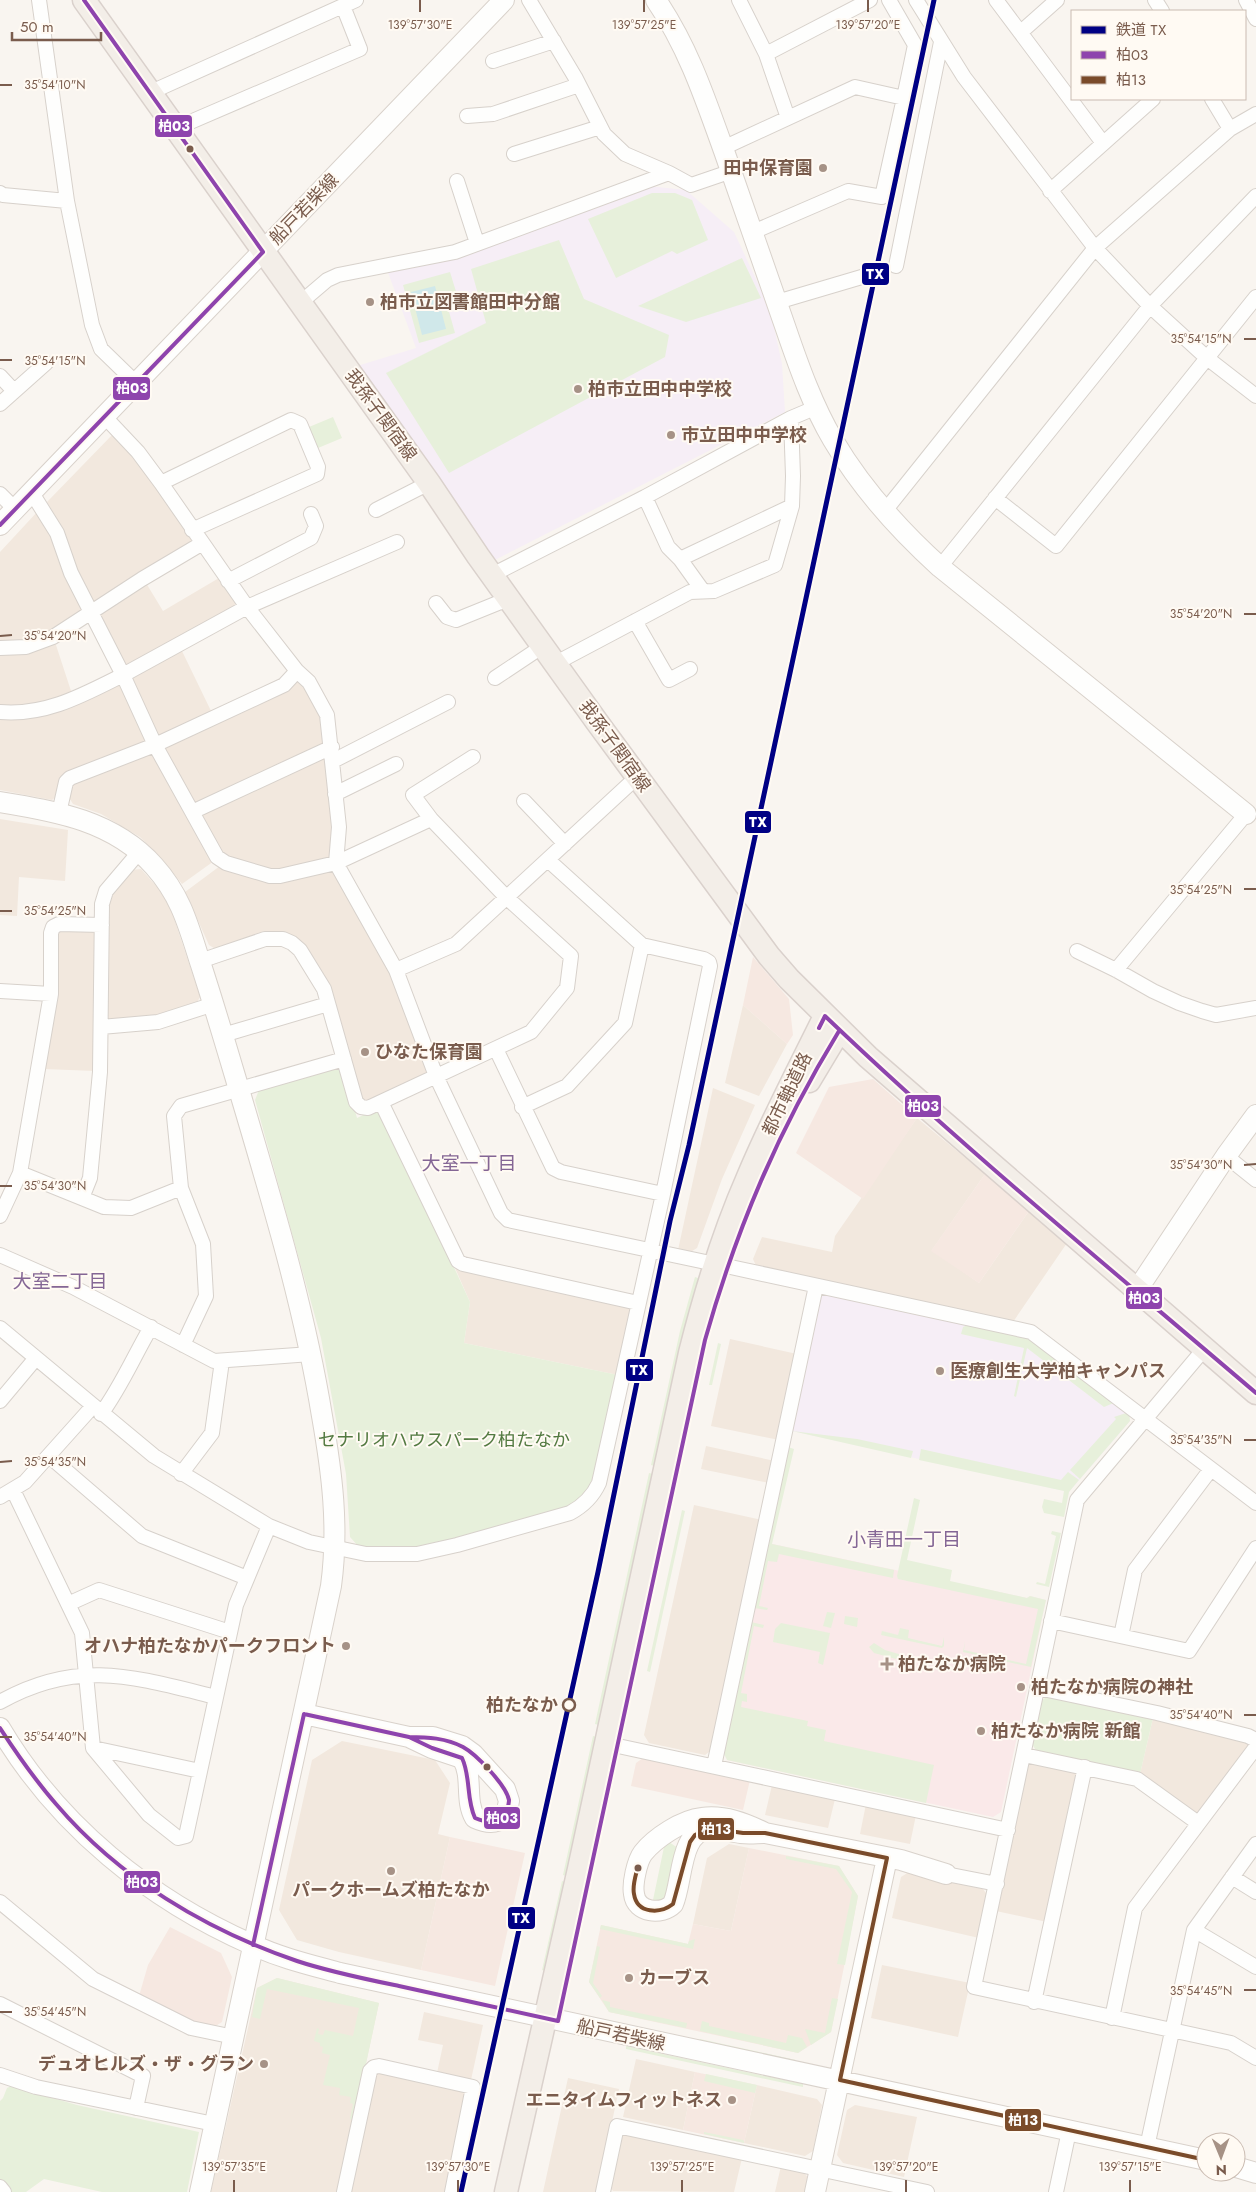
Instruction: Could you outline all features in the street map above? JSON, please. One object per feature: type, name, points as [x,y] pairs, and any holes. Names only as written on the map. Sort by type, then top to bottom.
[{"type":"main road","name":"我孫子関宿線","points":[[84,0],[174,129],[429,483],[549,655],[769,956],[832,1024],[993,1167],[1256,1393]]},
{"type":"main road","name":"都市軸道路","points":[[522,2192],[552,2020],[690,1353],[721,1265],[779,1137],[820,1061],[832,1024]]},
{"type":"main road","name":"都市軸道路","points":[[506,2192],[552,2020],[618,1746],[721,1265]]},
{"type":"street","points":[[39,0],[67,201],[96,340],[108,358],[136,384]]},
{"type":"street","points":[[149,93],[356,0]]},
{"type":"street","name":"船戸若柴線","points":[[0,525],[504,0]]},
{"type":"street","points":[[529,0],[580,85],[604,134],[625,154],[692,185],[732,171]]},
{"type":"street","points":[[656,0],[690,58],[732,171],[798,362],[832,439],[851,468],[884,512],[908,538],[940,567],[1246,814],[1116,970]]},
{"type":"street","points":[[739,0],[766,54],[788,118]]},
{"type":"street","points":[[766,54],[870,0]]},
{"type":"street","points":[[753,232],[848,191],[882,197],[915,45],[889,0]]},
{"type":"street","points":[[916,0],[964,78],[1095,248],[1150,306],[1207,358],[1256,396]]},
{"type":"street","points":[[996,0],[1069,87]]},
{"type":"street","points":[[1021,32],[1057,0]]},
{"type":"street","points":[[1246,0],[1256,19]]},
{"type":"street","points":[[174,129],[360,49],[344,6]]},
{"type":"street","points":[[493,60],[554,41]]},
{"type":"street","points":[[896,266],[941,42]]},
{"type":"street","points":[[467,116],[493,114],[580,85]]},
{"type":"street","points":[[723,148],[855,87],[904,98]]},
{"type":"street","points":[[1077,100],[1103,143]]},
{"type":"street","points":[[1050,191],[1152,100]]},
{"type":"street","points":[[1213,100],[1230,129]]},
{"type":"street","points":[[884,512],[1095,248],[1230,129],[1256,114]]},
{"type":"street","points":[[514,154],[600,127]]},
{"type":"street","points":[[300,303],[327,280],[338,275],[455,252],[669,173]]},
{"type":"street","points":[[457,181],[477,243]]},
{"type":"street","points":[[0,193],[3,195],[67,201]]},
{"type":"street","points":[[940,567],[1150,306],[1256,196]]},
{"type":"street","points":[[777,302],[865,276]]},
{"type":"street","points":[[995,498],[1056,546],[1256,297]]},
{"type":"street","points":[[0,404],[46,364]]},
{"type":"street","points":[[0,376],[14,391]]},
{"type":"street","points":[[492,575],[645,498],[790,418],[817,407]]},
{"type":"street","points":[[104,416],[138,452],[247,607],[297,671],[309,682],[327,715],[332,747],[339,828],[336,863],[396,970],[436,1076],[501,1212],[508,1220],[1031,1332],[1256,1503]]},
{"type":"street","points":[[496,678],[635,621],[690,592],[714,591],[775,565],[792,506],[794,476],[790,418]]},
{"type":"street","points":[[161,483],[291,420],[300,424],[318,467],[317,474],[192,530]]},
{"type":"street","points":[[376,510],[429,483]]},
{"type":"street","points":[[32,492],[57,532],[70,573],[156,745],[217,857],[226,862],[270,876],[280,876],[336,863],[431,819]]},
{"type":"street","points":[[0,494],[15,510]]},
{"type":"street","points":[[645,498],[668,547],[680,559],[703,591]]},
{"type":"street","points":[[680,559],[792,506]]},
{"type":"street","points":[[228,581],[311,538],[316,526],[311,514]]},
{"type":"street","points":[[0,712],[13,713],[48,709],[65,703],[123,676],[247,607],[397,542]]},
{"type":"street","points":[[0,648],[26,647],[53,637],[142,579],[201,544]]},
{"type":"street","points":[[436,603],[447,617],[456,620],[498,602],[510,600]]},
{"type":"street","points":[[635,621],[669,680],[690,669]]},
{"type":"street","points":[[59,812],[66,782],[70,778],[156,745],[284,685],[297,671]]},
{"type":"street","points":[[333,761],[448,702]]},
{"type":"street","points":[[192,812],[332,747]]},
{"type":"street","points":[[200,961],[265,939],[284,939],[300,950],[324,989],[356,1102],[361,1107],[368,1108],[531,1032],[567,988],[572,956],[506,897],[431,819],[413,795],[473,757]]},
{"type":"street","points":[[335,794],[396,764]]},
{"type":"street","points":[[396,970],[456,944],[637,777]]},
{"type":"street","points":[[524,801],[565,844]]},
{"type":"street","points":[[0,802],[59,812],[96,824],[140,851],[155,867],[180,904],[188,920],[291,1269],[311,1354],[333,1488],[335,1549],[331,1586],[200,2192]]},
{"type":"street","points":[[82,1198],[90,1178],[100,1072],[102,904],[106,891],[140,851]]},
{"type":"street","points":[[0,1328],[154,1456],[269,1526],[310,1542],[335,1549],[366,1554],[393,1555],[434,1551],[570,1513],[585,1503],[595,1492],[599,1482],[663,1194],[710,966],[709,962],[704,959],[642,945],[548,860]]},
{"type":"street","points":[[1,1211],[20,1173],[52,994],[50,933],[52,927],[59,924],[102,925]]},
{"type":"street","points":[[522,1106],[567,1086],[625,1023],[642,945]]},
{"type":"street","points":[[1077,951],[1179,1003],[1216,1015],[1256,1008]]},
{"type":"street","points":[[0,991],[52,994]]},
{"type":"street","points":[[101,1028],[158,1022],[214,1004]]},
{"type":"street","points":[[223,1035],[328,1004]]},
{"type":"street","points":[[496,1048],[552,1168],[663,1194]]},
{"type":"street","points":[[183,1345],[206,1296],[203,1244],[181,1188],[174,1116],[176,1111],[181,1106],[344,1059]]},
{"type":"street","points":[[381,1102],[458,1261],[463,1264],[638,1303]]},
{"type":"street","points":[[1137,1290],[1226,1156],[1256,1115]]},
{"type":"street","points":[[1226,1156],[1256,1180]]},
{"type":"street","points":[[20,1173],[104,1207],[131,1208],[181,1188]]},
{"type":"street","points":[[0,1255],[73,1287],[214,1361],[311,1354]]},
{"type":"street","points":[[714,1766],[816,1286]]},
{"type":"street","points":[[0,1497],[25,1482],[49,1456],[118,1390],[151,1327]]},
{"type":"street","points":[[1204,1348],[1077,1500],[974,1987],[1034,2002],[1231,2043],[1256,2058]]},
{"type":"street","points":[[0,1401],[36,1358]]},
{"type":"street","points":[[181,1474],[212,1433],[222,1360]]},
{"type":"street","points":[[49,1456],[142,1536],[247,1578]]},
{"type":"street","points":[[1121,1636],[1135,1570],[1211,1469]]},
{"type":"street","points":[[13,1490],[82,1633],[93,1748],[149,1815],[178,1838],[186,1836],[236,1605],[269,1526]]},
{"type":"street","points":[[1052,1621],[1189,1651],[1256,1548]]},
{"type":"street","points":[[68,1604],[99,1590],[230,1632]]},
{"type":"street","points":[[0,1702],[31,1686],[55,1679],[86,1674],[151,1681],[216,1696]]},
{"type":"street","points":[[1038,1688],[1157,1713],[1248,1736],[1256,1740]]},
{"type":"street","points":[[304,1714],[410,1737],[433,1737],[462,1746],[473,1754],[499,1782],[509,1796],[509,1809],[502,1820],[496,1822],[481,1821],[475,1818],[469,1804],[468,1772],[462,1758],[432,1748],[410,1737]]},
{"type":"street","name":"船戸若柴線","points":[[0,1728],[19,1759],[63,1812],[100,1848],[140,1881],[170,1902],[253,1945],[298,1962],[340,1974],[1196,2158]]},
{"type":"street","points":[[618,1746],[1008,1830]]},
{"type":"street","points":[[1112,2018],[1135,1908],[1256,1747]]},
{"type":"street","points":[[93,1748],[200,1771]]},
{"type":"street","points":[[1024,1755],[1137,1779],[1198,1822]]},
{"type":"street","points":[[1034,2002],[1085,1767]]},
{"type":"street","points":[[470,1789],[477,1782],[484,1780],[499,1782]]},
{"type":"street","points":[[765,1833],[745,1823],[702,1818],[687,1822],[651,1846],[640,1859],[633,1892],[636,1903],[642,1908],[664,1910],[673,1904],[686,1851],[695,1835],[702,1830],[715,1829],[743,1834],[765,1833],[887,1858],[946,1874],[997,1884]]},
{"type":"street","points":[[664,1836],[678,1841],[686,1851]]},
{"type":"street","points":[[1147,2147],[1194,1930],[1256,1844]]},
{"type":"street","points":[[815,2192],[887,1858]]},
{"type":"street","points":[[1232,1877],[1256,1892]]},
{"type":"street","points":[[0,1902],[93,1979],[191,2028],[234,2037]]},
{"type":"street","points":[[1194,1930],[1256,1967]]},
{"type":"street","points":[[0,2004],[143,2076],[136,2108]]},
{"type":"street","points":[[344,2192],[370,2071],[374,2067],[379,2066],[473,2087],[452,2192]]},
{"type":"street","points":[[2,2080],[214,2124]]},
{"type":"street","points":[[603,2192],[617,2126],[927,2192]]},
{"type":"street","points":[[1056,2192],[1069,2131]]},
{"type":"street","points":[[0,2187],[4,2192]]},
{"type":"shaded area","name":"柏市立田中中学校","points":[[648,186],[686,190],[734,232],[770,309],[782,364],[785,412],[491,562],[357,366],[416,348],[387,270]]},
{"type":"shaded area","points":[[113,434],[155,485],[192,538],[190,545],[97,603],[90,601],[75,571],[63,529],[47,502]]},
{"type":"shaded area","points":[[38,511],[53,534],[83,606],[82,612],[53,631],[24,642],[0,642],[0,552]]},
{"type":"shaded area","points":[[219,578],[236,602],[235,607],[130,666],[124,665],[100,617],[101,611],[146,583],[163,611]]},
{"type":"shaded area","points":[[55,642],[72,694],[51,702],[0,707],[0,652]]},
{"type":"shaded area","points":[[181,649],[212,713],[163,736],[155,733],[131,682],[133,676]]},
{"type":"shaded area","points":[[299,680],[304,684],[322,715],[324,745],[199,804],[192,802],[164,751],[166,745]]},
{"type":"shaded area","points":[[117,684],[123,686],[147,738],[144,744],[69,774],[59,794],[52,800],[0,790],[0,717],[27,718],[51,714]]},
{"type":"shaded area","points":[[149,753],[155,755],[214,861],[182,884],[163,860],[140,837],[101,814],[73,804],[68,796],[73,782]]},
{"type":"shaded area","points":[[322,756],[328,759],[335,829],[332,856],[328,861],[278,872],[226,857],[221,853],[201,819],[203,812]]},
{"type":"shaded area","points":[[0,819],[68,830],[65,881],[19,877],[17,916],[0,915]]},
{"type":"shaded area","points":[[220,866],[227,868],[328,871],[335,873],[395,978],[428,1070],[426,1075],[368,1102],[361,1100],[328,986],[297,941],[217,950],[209,945],[185,892]]},
{"type":"shaded area","points":[[141,869],[158,888],[171,909],[200,997],[195,1006],[150,1018],[109,1023],[106,1019],[107,900],[131,870]]},
{"type":"shaded area","points":[[59,929],[93,929],[97,933],[95,1071],[44,1069],[55,933]]},
{"type":"shaded area","points":[[753,957],[789,999],[793,1035],[787,1044],[743,1005]]},
{"type":"shaded area","points":[[743,1005],[787,1044],[759,1096],[725,1083]]},
{"type":"shaded area","points":[[873,1079],[917,1118],[863,1199],[796,1153],[829,1087]]},
{"type":"shaded area","points":[[713,1088],[755,1105],[722,1179],[697,1248],[689,1253],[678,1250]]},
{"type":"shaded area","points":[[917,1118],[985,1174],[932,1250],[979,1283],[1029,1211],[1067,1243],[1013,1322],[757,1268],[753,1259],[762,1237],[832,1252],[835,1236]]},
{"type":"shaded area","points":[[985,1174],[1029,1211],[979,1283],[931,1251]]},
{"type":"shaded area","points":[[455,1268],[629,1306],[632,1311],[618,1375],[464,1343],[470,1302]]},
{"type":"shaded area","name":"医療創生大学柏キャンパス","points":[[825,1293],[1025,1336],[1129,1412],[1130,1421],[1069,1492],[792,1431],[821,1296]]},
{"type":"shaded area","points":[[730,1339],[797,1354],[779,1440],[711,1426]]},
{"type":"shaded area","points":[[706,1446],[775,1461],[769,1483],[701,1469]]},
{"type":"shaded area","points":[[694,1505],[762,1520],[713,1749],[705,1755],[649,1743],[644,1735]]},
{"type":"shaded area","name":"柏たなか病院","points":[[768,1543],[1027,1598],[1030,1596],[1046,1600],[1001,1812],[993,1817],[727,1760],[733,1706]]},
{"type":"shaded area","points":[[1153,1718],[1249,1742],[1251,1747],[1200,1813],[1195,1814],[1140,1774]]},
{"type":"shaded area","name":"パークホームズ柏たなか","points":[[342,1741],[435,1760],[450,1783],[438,1834],[450,1837],[421,1970],[339,1952],[297,1940],[279,1910],[312,1760]]},
{"type":"shaded area","points":[[643,1758],[750,1780],[743,1810],[631,1786],[636,1763]]},
{"type":"shaded area","points":[[1034,1762],[1075,1771],[1077,1776],[1047,1922],[996,1911],[1026,1767]]},
{"type":"shaded area","points":[[772,1785],[835,1799],[828,1828],[765,1815]]},
{"type":"shaded area","points":[[866,1804],[916,1815],[910,1844],[860,1834]]},
{"type":"shaded area","points":[[450,1837],[525,1853],[495,1986],[421,1970]]},
{"type":"shaded area","points":[[729,1844],[749,1848],[731,1931],[693,1924],[707,1858]]},
{"type":"shaded area","points":[[749,1848],[839,1866],[858,1896],[831,2032],[798,2053],[609,2012],[589,1982],[601,1925],[688,1944],[693,1924],[731,1931]]},
{"type":"shaded area","points":[[909,1872],[983,1889],[988,1896],[979,1938],[892,1918],[901,1877]]},
{"type":"shaded area","points":[[170,1927],[221,1953],[232,1977],[222,2022],[214,2027],[193,2023],[139,1996],[148,1965]]},
{"type":"shaded area","points":[[882,1965],[970,1983],[958,2037],[871,2018]]},
{"type":"shaded area","points":[[277,1978],[379,2003],[338,2192],[211,2192],[257,1988]]},
{"type":"shaded area","points":[[424,2012],[483,2025],[471,2080],[437,2073],[443,2045],[418,2040]]},
{"type":"shaded area","points":[[636,2059],[695,2072],[683,2130],[623,2117]]},
{"type":"shaded area","points":[[381,2071],[464,2089],[467,2094],[446,2192],[348,2192],[374,2074]]},
{"type":"shaded area","points":[[695,2072],[757,2085],[744,2143],[683,2130]]},
{"type":"shaded area","points":[[568,2078],[619,2089],[597,2192],[543,2192]]},
{"type":"shaded area","points":[[757,2085],[817,2099],[822,2105],[813,2151],[805,2156],[744,2143]]},
{"type":"shaded area","points":[[855,2105],[917,2117],[904,2177],[843,2163],[837,2155],[847,2110]]},
{"type":"shaded area","points":[[628,2133],[742,2158],[734,2192],[613,2191],[610,2186],[620,2138]]},
{"type":"shaded area","points":[[781,2166],[803,2171],[809,2179],[807,2192],[775,2192]]},
{"type":"green space","points":[[652,193],[675,193],[692,200],[708,240],[677,254],[672,251],[616,278],[588,219]]},
{"type":"green space","points":[[559,240],[584,299],[669,335],[665,357],[449,473],[386,373],[486,323],[471,269]]},
{"type":"green space","points":[[742,258],[761,298],[686,322],[638,306]]},
{"type":"green space","points":[[450,272],[458,298],[446,301],[455,333],[419,343],[403,285]]},
{"type":"green space","points":[[333,417],[342,438],[318,448],[309,427]]},
{"type":"green space","name":"セナリオハウスパーク柏たなか","points":[[338,1066],[343,1069],[357,1118],[376,1109],[382,1111],[470,1302],[464,1343],[618,1375],[598,1470],[590,1489],[570,1507],[433,1546],[391,1550],[359,1547],[350,1537],[346,1474],[321,1338],[255,1100],[259,1090]]},
{"type":"green space","points":[[695,1277],[698,1278],[698,1282],[678,1355],[654,1466],[651,1465],[680,1331]]},
{"type":"green space","points":[[970,1324],[1025,1336],[1033,1340],[1116,1402],[1104,1407],[1027,1348],[1016,1397],[1014,1396],[1024,1348],[961,1334],[963,1327]]},
{"type":"green space","points":[[718,1343],[721,1344],[712,1385],[709,1385]]},
{"type":"green space","points":[[1129,1412],[1130,1421],[1080,1479],[1070,1470],[1116,1419],[1114,1417]]},
{"type":"green space","points":[[792,1431],[857,1439],[913,1451],[911,1458]]},
{"type":"green space","points":[[788,1447],[794,1449],[772,1544],[894,1570],[893,1578],[779,1554],[777,1562],[768,1561],[759,1606],[768,1608],[767,1610],[754,1608]]},
{"type":"green space","points":[[921,1449],[1061,1480],[1068,1472],[1079,1480],[1069,1492],[1064,1517],[1044,1513],[1042,1507],[1044,1499],[1062,1503],[1064,1491],[919,1460]]},
{"type":"green space","points":[[649,1473],[653,1474],[599,1725],[595,1724]]},
{"type":"green space","points":[[914,1498],[920,1500],[907,1560],[952,1570],[950,1581],[1027,1598],[1030,1596],[1046,1600],[1031,1667],[963,1652],[965,1641],[964,1650],[1026,1664],[1038,1609],[898,1579],[897,1576]]},
{"type":"green space","points":[[682,1510],[685,1511],[650,1672],[647,1671]]},
{"type":"green space","points":[[1052,1531],[1061,1533],[1049,1587],[1036,1584],[1037,1582],[1045,1584],[1056,1536],[1051,1534]]},
{"type":"green space","points":[[827,1612],[835,1613],[831,1628],[823,1626]]},
{"type":"green space","points":[[845,1616],[858,1618],[857,1627],[844,1624]]},
{"type":"green space","points":[[751,1622],[764,1625],[763,1628],[754,1626],[741,1693],[747,1694],[747,1702],[742,1701],[741,1707],[808,1721],[807,1726],[826,1730],[824,1741],[934,1765],[926,1803],[727,1760],[723,1752]]},
{"type":"green space","points":[[781,1623],[830,1633],[823,1665],[818,1663],[820,1652],[773,1642],[775,1629]]},
{"type":"green space","points":[[900,1628],[909,1630],[908,1638],[942,1646],[944,1637],[944,1646],[942,1648],[881,1635],[882,1631],[898,1635]]},
{"type":"green space","points":[[874,1643],[885,1650],[902,1655],[896,1659],[874,1653],[869,1647]]},
{"type":"green space","points":[[1049,1695],[1153,1718],[1140,1774],[1037,1752],[1032,1744],[1041,1701]]},
{"type":"green space","points":[[593,1736],[597,1737],[566,1876],[563,1875]]},
{"type":"green space","points":[[669,1842],[678,1848],[671,1889],[662,1903],[653,1900],[664,1847]]},
{"type":"green space","points":[[786,1856],[839,1866],[858,1896],[845,1965],[837,1964],[852,1892],[836,1869],[786,1859]]},
{"type":"green space","points":[[562,1881],[565,1882],[545,1971],[542,1970]]},
{"type":"green space","points":[[601,1925],[688,1944],[689,1941],[695,1939],[693,1949],[600,1929]]},
{"type":"green space","points":[[597,1946],[600,1947],[593,1983],[602,1996],[600,1998],[589,1982]]},
{"type":"green space","points":[[277,1978],[379,2003],[354,2120],[350,2119],[353,2104],[350,2103],[351,2097],[339,2095],[340,2088],[323,2085],[330,2055],[322,2053],[323,2047],[320,2046],[320,2043],[314,2041],[317,2028],[319,2029],[318,2034],[323,2035],[325,2030],[353,2036],[359,2008],[267,1989],[260,2019],[252,2017],[257,1988]]},
{"type":"green space","points":[[832,1998],[838,1999],[831,2032],[811,2045],[805,2029],[825,2033]]},
{"type":"green space","points":[[602,2000],[610,2002],[610,2007],[687,2023],[686,2028],[609,2012]]},
{"type":"green space","points":[[702,2021],[709,2023],[709,2026],[786,2043],[788,2035],[802,2038],[807,2047],[798,2053],[700,2031]]},
{"type":"green space","points":[[700,2039],[796,2060],[796,2063],[699,2042]]},
{"type":"green space","points":[[626,2046],[803,2084],[803,2087],[626,2049]]},
{"type":"green space","points":[[706,2074],[757,2085],[755,2093],[704,2081]]},
{"type":"green space","points":[[11,2086],[77,2105],[199,2132],[187,2192],[102,2192],[44,2179],[26,2192],[11,2192],[0,2180],[0,2101],[7,2088]]},
{"type":"green space","points":[[704,2132],[743,2140],[744,2143],[704,2134]]},
{"type":"water","points":[[435,286],[446,329],[422,335],[411,292]]},
{"type":"rail line","name":"TX","points":[[461,2192],[598,1572],[670,1221],[689,1145],[934,0]]},
{"type":"transit line","name":"柏03","points":[[84,0],[263,252]]},
{"type":"transit line","name":"柏03","points":[[0,525],[263,252]]},
{"type":"transit line","name":"柏03","points":[[819,1028],[825,1016],[984,1161],[1256,1393]]},
{"type":"transit line","name":"柏03","points":[[0,1728],[41,1786],[81,1831],[136,1878],[166,1899],[197,1917],[230,1934],[309,1965],[558,2021],[705,1340],[731,1258],[761,1181],[797,1106],[839,1031]]},
{"type":"transit line","name":"柏03","points":[[304,1714],[409,1737]]},
{"type":"transit line","name":"柏03","points":[[253,1945],[304,1714]]},
{"type":"transit line","name":"柏03","points":[[409,1737],[443,1740],[457,1744],[469,1751],[490,1770],[507,1794],[509,1800],[506,1815],[499,1820],[491,1822],[475,1818],[470,1803],[467,1773],[462,1758],[432,1748],[409,1737]]},
{"type":"transit line","name":"柏13","points":[[638,1866],[634,1880],[636,1901],[644,1909],[656,1911],[673,1904],[690,1842],[695,1835],[709,1828],[743,1833],[765,1833],[887,1858]]},
{"type":"transit line","name":"柏13","points":[[840,2080],[887,1858]]},
{"type":"transit line","name":"柏13","points":[[840,2080],[1196,2158]]},
{"type":"place","name":"田中保育園","points":[[823,168]]},
{"type":"place","name":"柏市立図書館田中分館","points":[[370,302]]},
{"type":"place","name":"柏市立田中中学校","points":[[578,389]]},
{"type":"place","name":"市立田中中学校","points":[[671,435]]},
{"type":"place","name":"ひなた保育園","points":[[365,1052]]},
{"type":"place","name":"医療創生大学柏キャンパス","points":[[940,1371]]},
{"type":"place","name":"オハナ柏たなかパークフロント","points":[[346,1646]]},
{"type":"place","name":"柏たなか病院","points":[[887,1664]]},
{"type":"place","name":"柏たなか病院の神社","points":[[1021,1687]]},
{"type":"place","name":"柏たなか","points":[[569,1705]]},
{"type":"place","name":"柏たなか病院 新館","points":[[981,1731]]},
{"type":"place","name":"パークホームズ柏たなか","points":[[391,1871]]},
{"type":"place","name":"カーブス","points":[[629,1978]]},
{"type":"place","name":"デュオヒルズ・ザ・グラン","points":[[264,2064]]},
{"type":"place","name":"エニタイムフィットネス","points":[[732,2100]]},
{"type":"district","name":"大室一丁目","points":[[469,1163]]},
{"type":"district","name":"大室二丁目","points":[[60,1281]]},
{"type":"district","name":"小青田一丁目","points":[[904,1539]]}]
